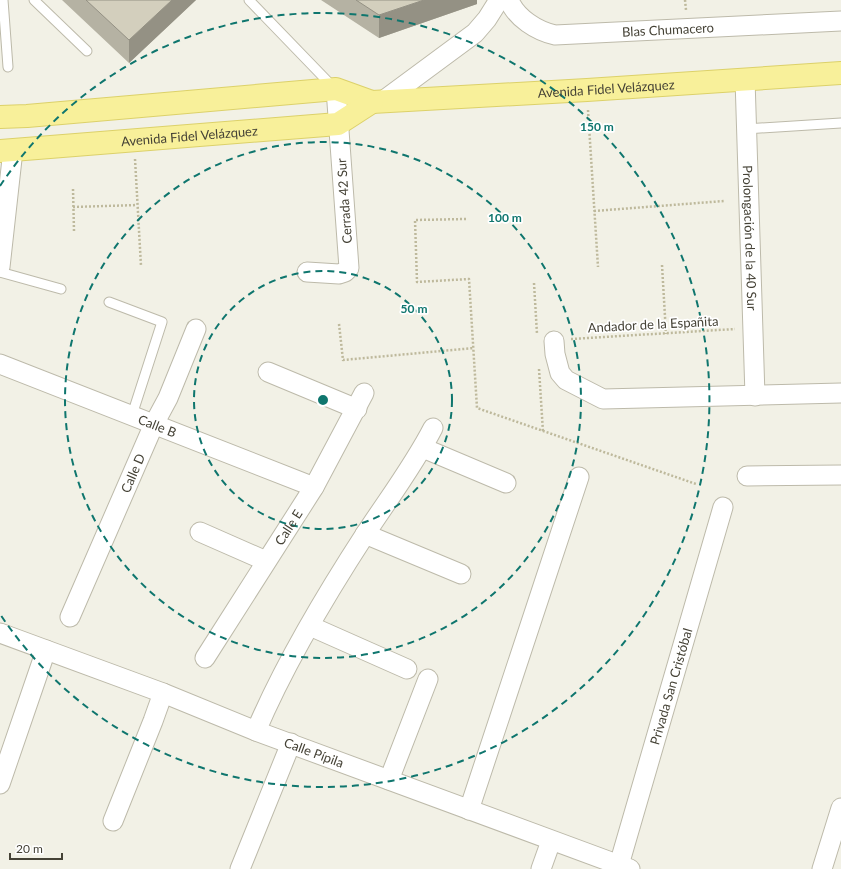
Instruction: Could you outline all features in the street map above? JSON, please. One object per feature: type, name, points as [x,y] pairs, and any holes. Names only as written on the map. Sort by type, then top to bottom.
[{"type":"main road","name":"Avenida Fidel Velázquez","points":[[0,117],[27,116],[336,89],[378,101],[587,90],[841,73]]},
{"type":"main road","name":"Avenida Fidel Velázquez","points":[[6,150],[338,124],[378,101]]},
{"type":"main road","points":[[0,105],[27,116],[16,127],[6,150]]},
{"type":"street","points":[[378,101],[475,33],[487,19],[498,0]]},
{"type":"street","name":"Blas Chumacero","points":[[509,0],[521,16],[531,25],[544,32],[555,35],[841,21]]},
{"type":"street","name":"Prolongación de la 40 Sur","points":[[745,80],[755,396]]},
{"type":"street","name":"Cerrada 42 Sur","points":[[307,272],[339,274],[345,272],[349,268],[336,89]]},
{"type":"street","points":[[0,267],[6,150]]},
{"type":"street","name":"Calle D","points":[[70,618],[154,424],[168,398],[196,329]]},
{"type":"street","points":[[554,341],[555,354],[560,373],[566,380],[603,399],[841,393]]},
{"type":"street","name":"Calle B","points":[[0,364],[314,487]]},
{"type":"street","name":"Calle E","points":[[205,658],[314,487],[361,401],[268,372]]},
{"type":"street","points":[[256,731],[266,706],[310,626],[365,534],[423,448],[433,428]]},
{"type":"street","points":[[423,448],[506,483]]},
{"type":"street","points":[[748,476],[841,475]]},
{"type":"street","points":[[469,810],[579,478]]},
{"type":"street","name":"Privada San Cristóbal","points":[[624,867],[723,507]]},
{"type":"street","points":[[200,532],[266,561]]},
{"type":"street","points":[[365,534],[461,574]]},
{"type":"street","points":[[310,626],[407,669]]},
{"type":"street","name":"Calle Pípila","points":[[0,633],[162,692],[256,731],[624,867]]},
{"type":"street","points":[[0,784],[46,650]]},
{"type":"street","points":[[389,780],[428,679]]},
{"type":"street","points":[[113,821],[153,721],[162,692]]},
{"type":"street","points":[[240,869],[291,743]]},
{"type":"street","points":[[822,869],[841,808]]},
{"type":"street","points":[[541,869],[552,841]]},
{"type":"lane","points":[[3,0],[8,67]]},
{"type":"lane","points":[[34,0],[87,51]]},
{"type":"lane","points":[[249,0],[336,89]]},
{"type":"lane","points":[[746,129],[841,124]]},
{"type":"lane","points":[[0,272],[61,289]]},
{"type":"lane","points":[[109,302],[162,322],[132,415]]},
{"type":"path","points":[[587,90],[598,267]]},
{"type":"path","points":[[134,140],[141,266]]},
{"type":"path","points":[[73,189],[74,231]]},
{"type":"path","points":[[594,211],[724,201]]},
{"type":"path","points":[[73,207],[137,205]]},
{"type":"path","points":[[466,219],[415,220],[417,282],[469,279],[477,408],[696,484]]},
{"type":"path","points":[[662,265],[666,334]]},
{"type":"path","points":[[339,324],[343,360],[474,348]]},
{"type":"path","name":"Andador de la Españita","points":[[554,341],[752,328]]},
{"type":"building","points":[[86,0],[172,0],[129,40]]},
{"type":"building","points":[[356,0],[424,0],[379,15]]}]
